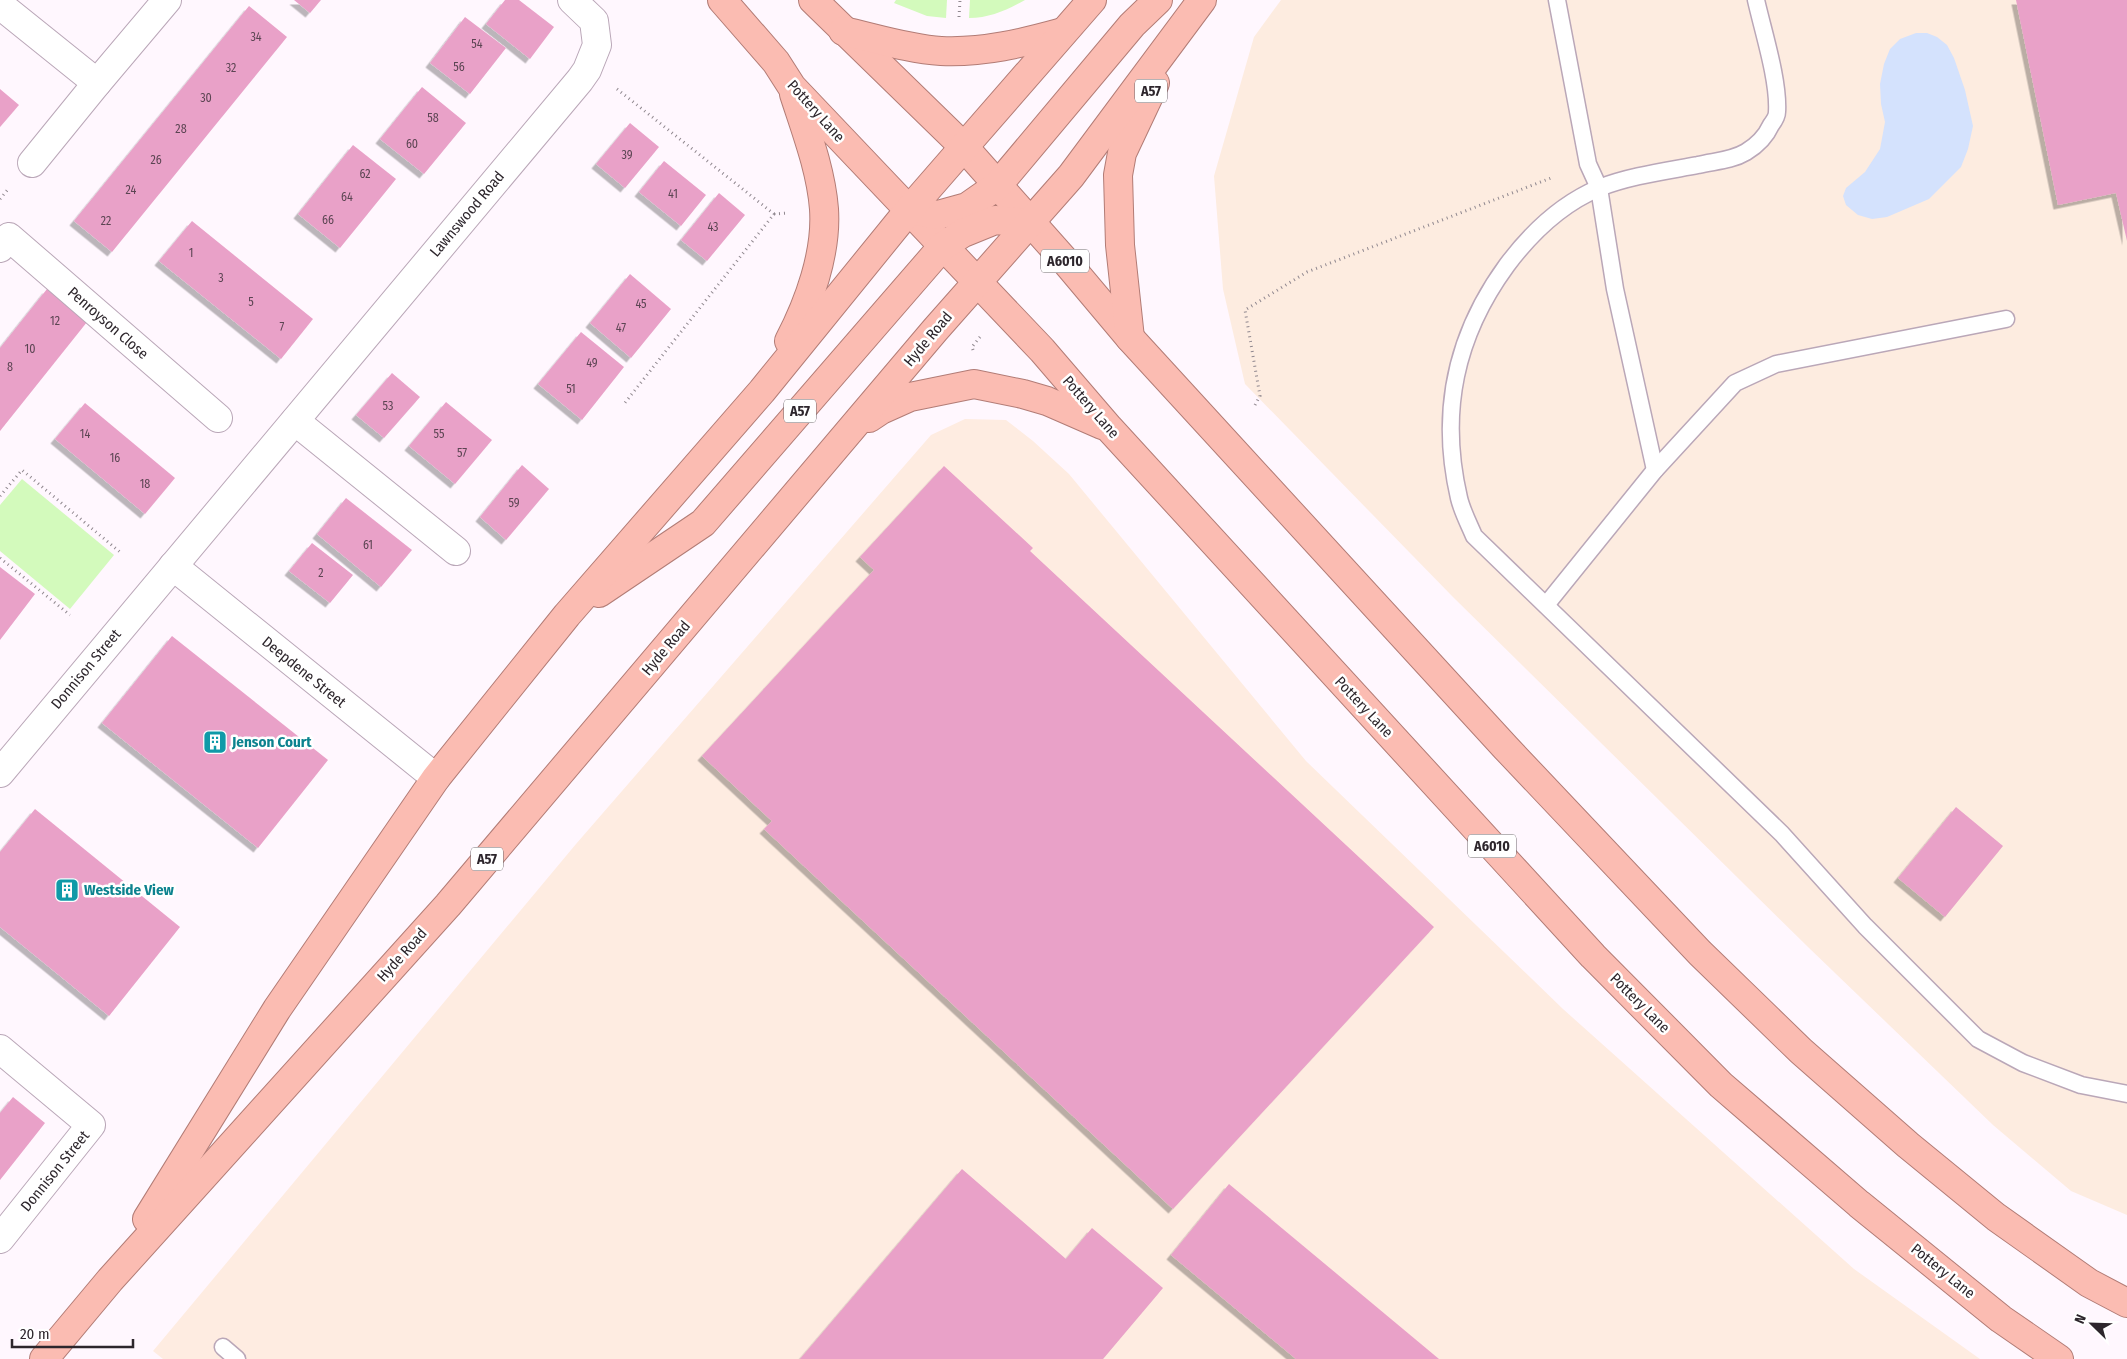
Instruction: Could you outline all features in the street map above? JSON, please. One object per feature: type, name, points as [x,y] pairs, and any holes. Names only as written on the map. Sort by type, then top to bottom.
[{"type":"highway","name":"Pottery Lane","points":[[722,0],[776,62],[792,87],[1042,350],[1109,428],[1593,956],[1721,1086],[1859,1204],[2001,1319],[2059,1359]]},
{"type":"highway","name":"A6010","points":[[813,0],[964,147],[1067,263],[1130,338],[1506,748],[1700,954],[1801,1051],[1996,1217],[2089,1283],[2127,1302]]},
{"type":"highway","name":"Hyde Road","points":[[110,1280],[277,1009],[436,778],[567,615],[762,391],[909,210],[1092,0]]},
{"type":"highway","points":[[909,210],[938,215],[967,207],[997,186],[1132,25],[1158,0]]},
{"type":"highway","name":"A57","points":[[1130,338],[1122,274],[1118,217],[1118,175],[1122,153],[1152,89],[1203,0]]},
{"type":"highway","name":"Hyde Road","points":[[44,1359],[110,1280],[448,905],[978,282],[1071,176],[1203,0]]},
{"type":"highway","points":[[843,31],[914,47],[948,51],[997,48],[1063,32]]},
{"type":"highway","name":"A57","points":[[762,391],[804,312],[816,274],[823,233],[824,209],[814,158],[792,87]]},
{"type":"highway","name":"A57","points":[[567,615],[703,523],[943,246],[963,233],[995,220],[1030,223]]},
{"type":"highway","points":[[853,429],[881,410],[910,397],[974,384],[1047,401],[1109,428]]},
{"type":"street","points":[[32,163],[167,0]]},
{"type":"street","name":"Lawnswood Road","points":[[173,566],[587,70],[597,45],[594,21],[572,0]]},
{"type":"street","points":[[0,5],[98,83]]},
{"type":"street","name":"Penroyson Close","points":[[0,248],[9,237],[218,418]]},
{"type":"street","points":[[295,421],[456,550]]},
{"type":"street","name":"Donnison Street","points":[[0,774],[173,566]]},
{"type":"street","name":"Deepdene Street","points":[[173,566],[436,778]]},
{"type":"street","name":"Donnison Street","points":[[0,1049],[91,1126],[0,1239]]},
{"type":"lane","points":[[1557,0],[1588,164],[1599,188],[1615,289],[1654,470]]},
{"type":"lane","points":[[1756,0],[1775,86],[1777,113],[1771,127],[1760,142],[1745,153],[1725,160],[1599,188],[1550,218],[1526,240],[1498,278],[1474,317],[1462,348],[1454,381],[1451,435],[1459,499],[1474,536],[1782,834],[1865,926],[1978,1039],[2023,1064],[2081,1085],[2127,1094]]},
{"type":"lane","points":[[1546,605],[1654,470],[1735,383],[1776,364],[2006,319]]},
{"type":"lane","points":[[223,1347],[237,1359]]},
{"type":"path","points":[[616,87],[774,214],[794,212]]},
{"type":"path","points":[[1255,404],[1260,396],[1244,310],[1307,272],[1588,164]]},
{"type":"path","points":[[0,200],[9,188]]},
{"type":"path","points":[[624,404],[774,214]]},
{"type":"path","points":[[974,352],[972,347],[983,333]]},
{"type":"path","points":[[0,496],[22,470],[120,552]]},
{"type":"path","points":[[0,558],[70,615]]},
{"type":"shaded area","points":[[1281,0],[2127,0],[2127,1215],[2071,1191],[1993,1125],[1808,947],[1453,597],[1245,384],[1223,289],[1214,176],[1254,37]]},
{"type":"shaded area","points":[[965,419],[1006,420],[1033,441],[1069,474],[1306,761],[1563,1009],[1854,1269],[1980,1359],[163,1359],[153,1351],[576,844],[931,435]]},
{"type":"green space","points":[[896,0],[947,0],[946,18],[927,16],[894,3]]},
{"type":"green space","points":[[970,0],[1025,0],[998,13],[984,17],[969,18]]},
{"type":"green space","points":[[22,479],[114,555],[70,609],[0,551],[0,505]]},
{"type":"water","points":[[1916,33],[1927,33],[1937,37],[1947,45],[1954,58],[1965,90],[1973,126],[1968,149],[1961,167],[1929,199],[1887,217],[1872,219],[1858,215],[1846,205],[1843,196],[1846,188],[1865,172],[1880,149],[1885,122],[1881,104],[1880,84],[1884,64],[1890,49],[1900,39]]},
{"type":"building","points":[[294,0],[321,0],[310,13]]},
{"type":"building","points":[[505,0],[519,0],[554,27],[530,59],[486,24]]},
{"type":"building","points":[[2016,0],[2127,0],[2127,241],[2116,193],[2058,205]]},
{"type":"building","points":[[249,6],[287,37],[112,252],[74,221]]},
{"type":"building","points":[[465,17],[506,48],[470,94],[430,63]]},
{"type":"building","points":[[422,87],[466,123],[424,174],[380,139]]},
{"type":"building","points":[[0,89],[19,105],[0,127]]},
{"type":"building","points":[[630,123],[659,147],[625,188],[596,164]]},
{"type":"building","points":[[353,145],[396,179],[340,248],[298,214]]},
{"type":"building","points":[[664,161],[706,195],[681,226],[639,192]]},
{"type":"building","points":[[719,193],[745,215],[707,261],[681,240]]},
{"type":"building","points":[[192,221],[313,319],[281,359],[159,261]]},
{"type":"building","points":[[630,274],[671,309],[631,358],[590,323]]},
{"type":"building","points":[[47,289],[87,322],[0,431],[0,348]]},
{"type":"building","points":[[581,332],[624,367],[582,420],[538,384]]},
{"type":"building","points":[[392,373],[420,397],[384,438],[356,415]]},
{"type":"building","points":[[446,402],[492,440],[455,484],[409,446]]},
{"type":"building","points":[[85,403],[175,478],[145,514],[55,439]]},
{"type":"building","points":[[522,465],[549,489],[506,540],[480,517]]},
{"type":"building","points":[[944,466],[1033,548],[1030,551],[1434,927],[1173,1209],[764,829],[772,821],[702,756],[874,570],[860,557]]},
{"type":"building","points":[[346,498],[412,550],[381,587],[317,534]]},
{"type":"building","points":[[312,543],[353,575],[330,603],[289,571]]},
{"type":"building","points":[[0,567],[35,594],[0,640]]},
{"type":"building","name":"Jenson Court","points":[[172,636],[328,760],[258,848],[102,723]]},
{"type":"building","points":[[1956,807],[2003,846],[1945,917],[1898,878]]},
{"type":"building","name":"Westside View","points":[[35,809],[180,927],[109,1016],[0,927],[0,852]]},
{"type":"building","points":[[13,1097],[45,1123],[0,1180],[0,1113]]},
{"type":"building","points":[[962,1169],[1066,1259],[1092,1228],[1163,1288],[1103,1359],[800,1359]]},
{"type":"building","points":[[1229,1184],[1439,1359],[1296,1359],[1171,1255]]},
{"type":"place","name":"Jenson Court","points":[[215,742]]},
{"type":"place","name":"Westside View","points":[[67,890]]}]
